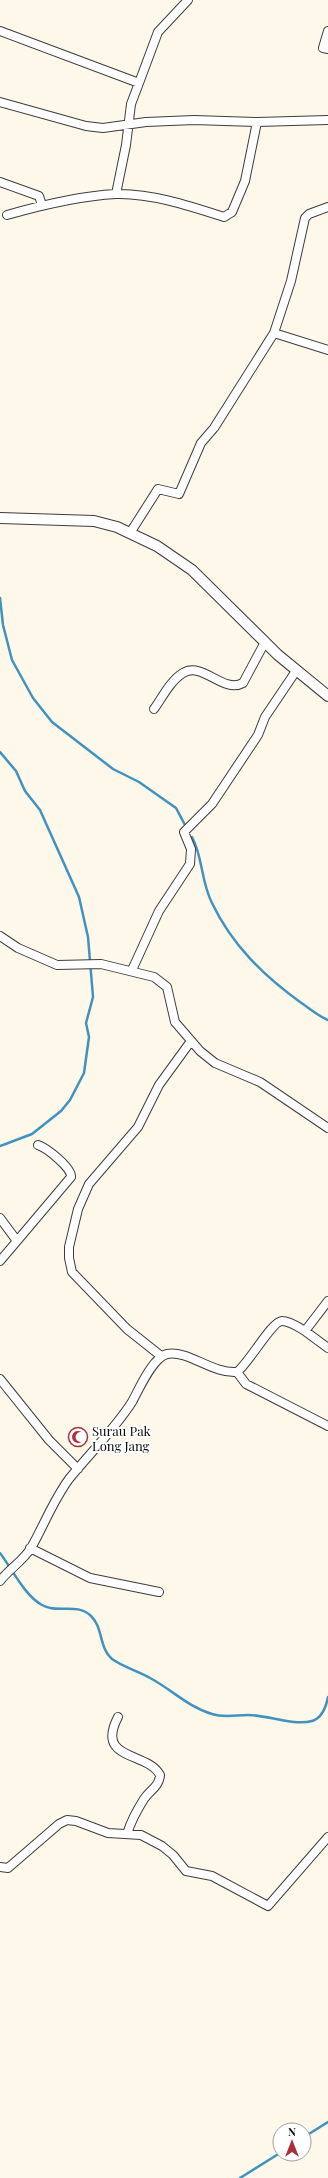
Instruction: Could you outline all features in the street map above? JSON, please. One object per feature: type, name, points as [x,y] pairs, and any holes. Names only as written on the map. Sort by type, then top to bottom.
[{"type":"street","points":[[116,194],[131,104],[138,83],[158,32],[186,1]]},
{"type":"street","points":[[0,30],[138,83]]},
{"type":"street","points":[[328,31],[323,48],[328,49]]},
{"type":"street","points":[[0,102],[86,126],[103,128],[146,122],[194,120],[257,122],[328,120]]},
{"type":"street","points":[[7,215],[42,205],[116,194],[166,200],[224,217],[229,216],[244,181],[257,122]]},
{"type":"street","points":[[0,182],[39,196],[42,205]]},
{"type":"street","points":[[130,532],[158,489],[179,494],[201,442],[214,428],[274,333],[289,288],[305,218],[309,214],[328,207]]},
{"type":"street","points":[[274,333],[328,350]]},
{"type":"street","points":[[0,518],[94,521],[130,532],[157,546],[192,570],[296,671],[328,696]]},
{"type":"street","points":[[154,709],[176,678],[184,672],[199,672],[231,686],[237,686],[243,683],[265,642]]},
{"type":"street","points":[[132,970],[159,911],[190,864],[191,849],[184,832],[212,804],[258,735],[265,717],[296,671]]},
{"type":"street","points":[[0,936],[18,948],[51,963],[63,965],[93,963],[132,970],[154,977],[167,987],[175,1022],[191,1041],[215,1063],[260,1082],[328,1128]]},
{"type":"street","points":[[162,1356],[127,1329],[72,1272],[69,1258],[69,1247],[78,1209],[89,1184],[138,1127],[159,1085],[191,1041]]},
{"type":"street","points":[[0,1261],[71,1177],[68,1169],[45,1147],[38,1145]]},
{"type":"street","points":[[0,1218],[17,1241]]},
{"type":"street","points":[[305,1331],[328,1301]]},
{"type":"street","points":[[0,1581],[30,1548],[54,1501],[118,1423],[150,1370],[162,1356],[173,1354],[182,1356],[218,1371],[237,1372],[247,1363],[274,1323],[283,1321],[289,1322],[305,1331],[328,1348]]},
{"type":"street","points":[[237,1372],[240,1379],[246,1384],[328,1426]]},
{"type":"street","points":[[0,1380],[49,1440],[78,1470]]},
{"type":"street","points":[[30,1548],[90,1578],[159,1592]]},
{"type":"street","points":[[118,1716],[113,1726],[113,1736],[119,1751],[156,1769],[160,1775],[156,1787],[145,1797],[130,1824],[127,1834]]},
{"type":"street","points":[[0,1867],[8,1868],[59,1824],[67,1820],[76,1821],[108,1833],[141,1834],[162,1846],[173,1855],[186,1871],[212,1876],[268,1906],[328,1837]]},
{"type":"waterway","points":[[0,598],[3,625],[12,660],[33,698],[52,722],[113,769],[139,782],[176,808],[185,825]]},
{"type":"waterway","points":[[0,752],[16,771],[25,791],[40,810],[79,897],[88,937],[93,997],[86,1023],[89,1037],[84,1073],[70,1100],[61,1111],[32,1134],[0,1146]]},
{"type":"waterway","points":[[192,837],[196,845],[208,895],[220,918],[239,946],[261,970],[286,992],[328,1020]]},
{"type":"waterway","points":[[0,1553],[24,1589],[36,1601],[42,1605],[54,1609],[73,1609],[85,1612],[91,1616],[98,1626],[105,1649],[112,1659],[150,1678],[203,1711],[221,1716],[255,1715],[289,1721],[305,1722],[315,1720],[321,1715],[328,1697]]},
{"type":"waterway","points":[[312,2132],[328,2122]]},
{"type":"waterway","points":[[240,2178],[272,2158]]},
{"type":"place","name":"Surau Pak Long Jang","points":[[78,1437]]}]
